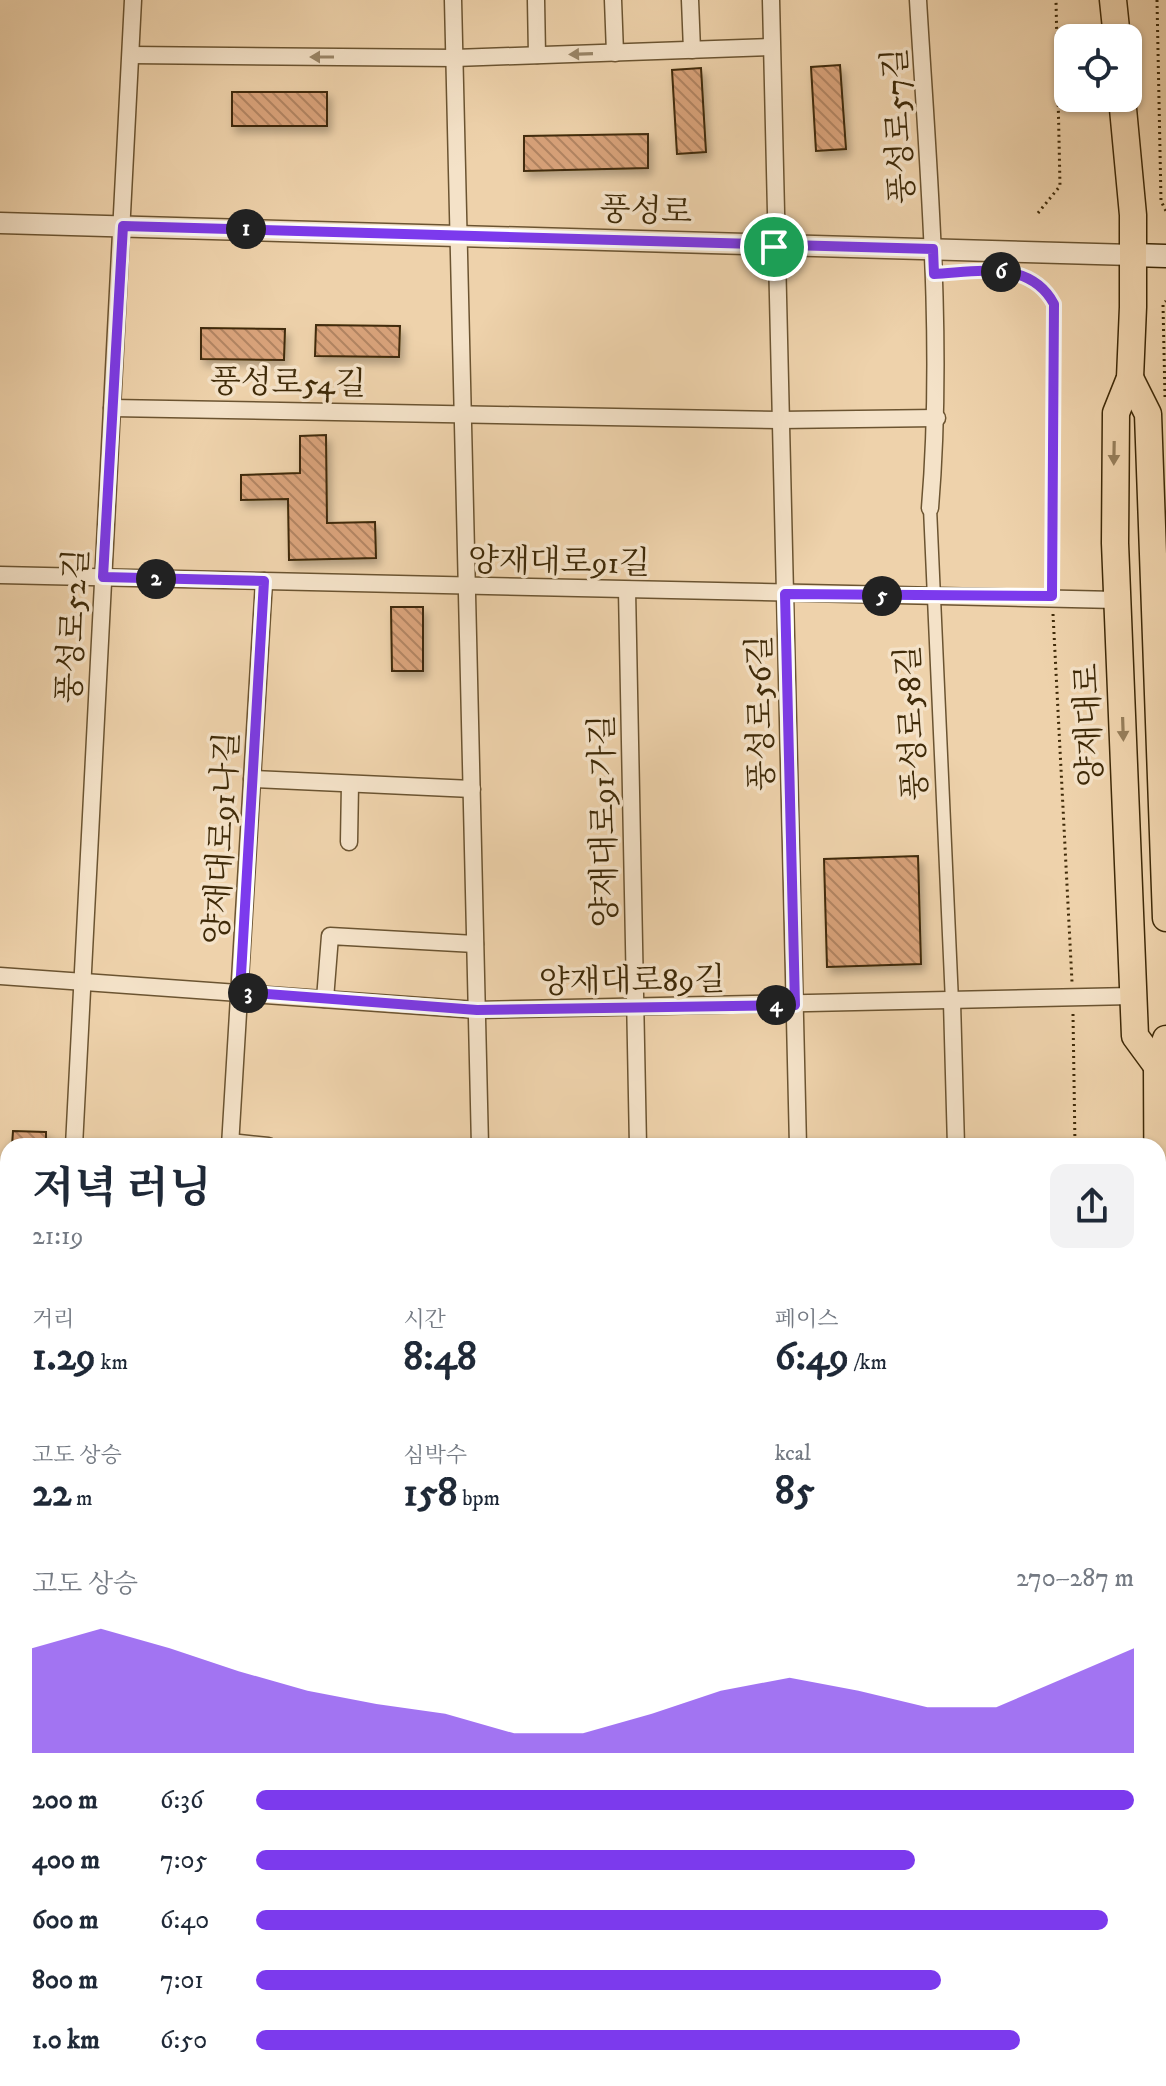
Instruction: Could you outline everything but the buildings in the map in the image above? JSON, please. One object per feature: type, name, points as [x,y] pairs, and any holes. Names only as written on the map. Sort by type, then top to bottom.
[{"type":"main road","points":[[1113,0],[1116,24]]},
{"type":"main road","name":"양재대로","points":[[1123,112],[1133,215],[1130,378],[1116,413],[1116,600],[1135,1036],[1157,1066]]},
{"type":"main road","name":"풍성로","points":[[1132,255],[1166,256]]},
{"type":"main road","name":"양재대로","points":[[1130,378],[1148,414],[1166,918]]},
{"type":"main road","points":[[1160,1138],[1157,1066],[1166,1039]]},
{"type":"street","points":[[123,226],[133,0]]},
{"type":"street","points":[[453,0],[480,1138]]},
{"type":"street","points":[[536,0],[537,55]]},
{"type":"street","points":[[613,0],[615,53]]},
{"type":"street","points":[[690,0],[692,50]]},
{"type":"street","name":"풍성로56길","points":[[771,0],[774,247],[798,1138]]},
{"type":"street","name":"풍성로57길","points":[[918,0],[933,249]]},
{"type":"street","points":[[131,55],[455,58],[771,47]]},
{"type":"street","name":"풍성로","points":[[0,223],[1132,255]]},
{"type":"street","name":"풍성로52길","points":[[74,1138],[123,226]]},
{"type":"street","name":"풍성로58길","points":[[933,249],[937,418],[930,508],[952,1002]]},
{"type":"street","name":"풍성로54길","points":[[112,408],[463,412]]},
{"type":"street","points":[[463,412],[779,420],[937,418]]},
{"type":"street","name":"양재대로91길","points":[[0,575],[785,594],[1052,596],[1116,600]]},
{"type":"street","name":"양재대로91나길","points":[[230,1138],[264,581]]},
{"type":"street","name":"양재대로91가길","points":[[627,590],[638,1138]]},
{"type":"street","points":[[252,779],[472,789]]},
{"type":"street","points":[[349,842],[350,784]]},
{"type":"street","points":[[325,999],[330,936],[475,944]]},
{"type":"street","name":"양재대로89길","points":[[0,976],[477,1010],[1132,996]]},
{"type":"street","points":[[952,1002],[956,1138]]},
{"type":"path","points":[[1038,213],[1060,186],[1056,0]]},
{"type":"path","points":[[1157,0],[1161,201],[1166,211]]},
{"type":"path","points":[[934,274],[1019,273],[1037,281],[1054,304],[1052,596],[1073,998],[1075,1138]]},
{"type":"path","points":[[1164,303],[1166,409]]},
{"type":"route","points":[[123,226],[774,247],[933,249],[934,274],[1019,273],[1037,281],[1054,304],[1052,596],[785,594],[795,1005],[477,1010],[240,992],[264,581],[103,577],[123,226]]}]
